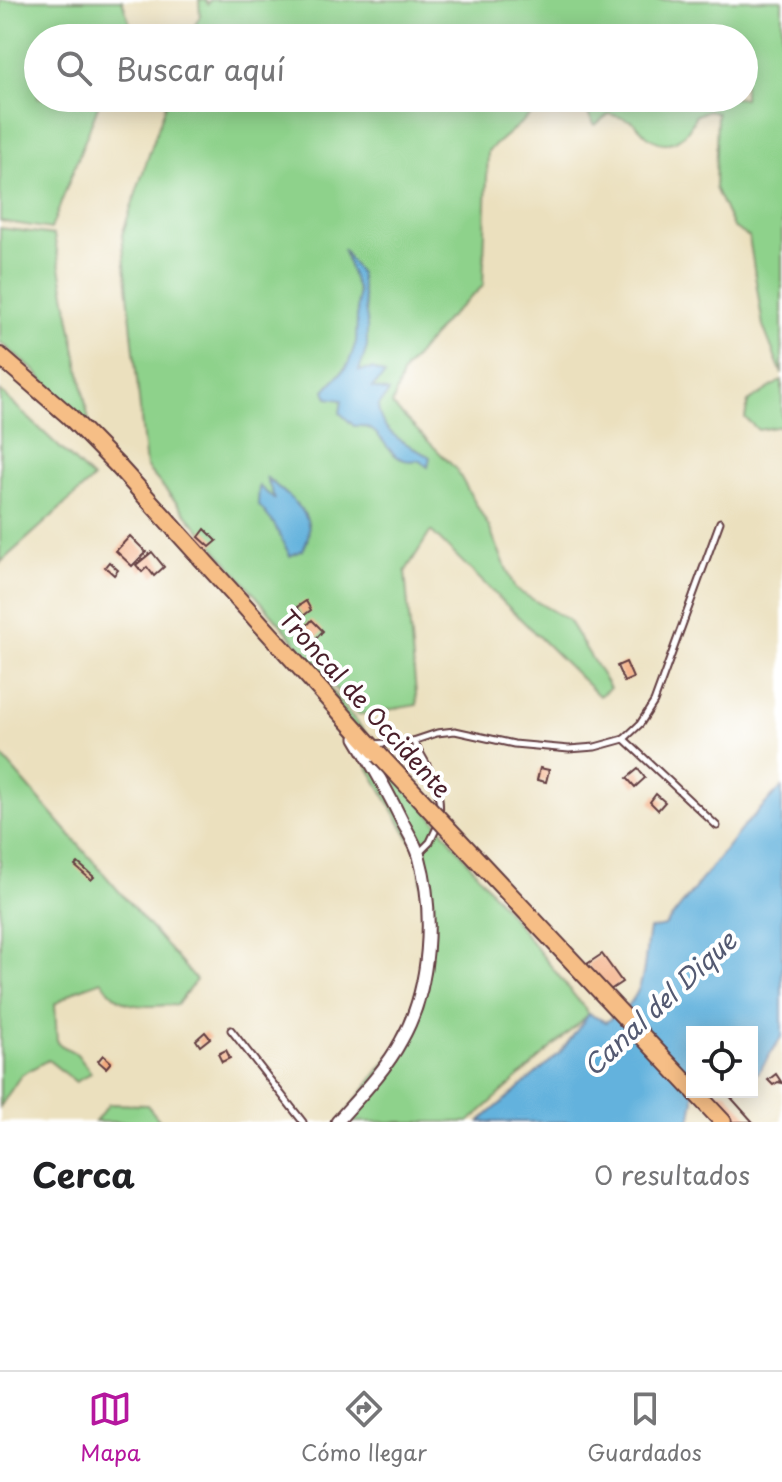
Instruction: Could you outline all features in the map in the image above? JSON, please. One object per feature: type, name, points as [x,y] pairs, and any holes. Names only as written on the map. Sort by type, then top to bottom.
[{"type":"highway","name":"Troncal de Occidente","points":[[0,356],[69,416],[118,466],[374,749],[686,1083]]},
{"type":"highway","name":"Troncal de Occidente","points":[[700,1098],[723,1122]]},
{"type":"street","points":[[337,1122],[403,1039],[420,989],[428,937],[425,886],[418,854],[385,786],[354,735],[355,726]]},
{"type":"lane","points":[[374,749],[455,731],[514,744],[569,749],[595,747],[624,739],[640,724],[654,702],[720,522]]},
{"type":"lane","points":[[624,739],[717,826]]},
{"type":"lane","points":[[413,741],[436,782],[440,809],[434,836],[418,854]]},
{"type":"lane","points":[[231,1030],[303,1122]]},
{"type":"green space","points":[[0,0],[122,0],[130,24],[24,24],[24,112],[96,112],[51,229],[0,221]]},
{"type":"green space","points":[[199,0],[205,0],[208,4],[210,0],[782,0],[782,374],[763,326],[749,237],[733,227],[715,188],[717,113],[714,112],[758,112],[758,24],[196,24],[200,16]]},
{"type":"green space","points":[[163,112],[534,112],[488,151],[483,286],[446,320],[403,372],[392,405],[456,469],[489,527],[515,589],[568,620],[610,688],[599,696],[431,531],[405,572],[417,705],[358,715],[146,467],[122,235]]},
{"type":"green space","points":[[587,112],[704,112],[695,116],[689,129],[679,139],[667,143],[649,138],[631,121],[609,114],[595,125]]},
{"type":"green space","points":[[0,228],[54,235],[91,432],[34,370],[0,342]]},
{"type":"green space","points":[[782,380],[782,426],[758,430],[745,418],[748,402]]},
{"type":"green space","points":[[0,391],[93,479],[0,563]]},
{"type":"green space","points":[[301,652],[589,1014],[469,1122],[339,1122],[403,1039],[412,1014],[428,937],[418,853]]},
{"type":"green space","points":[[0,754],[196,980],[177,1005],[135,1005],[118,998],[102,981],[77,990],[55,1004],[57,1043],[77,1054],[91,1073],[76,1082],[48,1060],[21,1075],[0,1107]]},
{"type":"green space","points":[[109,1104],[147,1105],[161,1122],[95,1122]]},
{"type":"water","points":[[343,249],[360,274],[367,320],[367,347],[359,371],[373,369],[385,375],[372,388],[389,392],[378,407],[384,425],[397,438],[430,457],[428,467],[418,460],[398,457],[373,431],[354,426],[340,413],[342,400],[328,398],[325,390],[348,365],[356,342],[358,292]]},
{"type":"water","points":[[266,477],[306,517],[308,538],[303,550],[290,556],[274,524],[258,504],[259,486],[275,500]]},
{"type":"water","name":"Canal del Dique","points":[[782,787],[782,1036],[758,1073],[758,1026],[686,1026],[686,1098],[694,1098],[690,1122],[479,1122],[560,1053],[589,1014],[606,1022],[628,1005],[640,986],[649,929],[665,926],[744,826]]},
{"type":"building","points":[[205,529],[217,541],[210,547],[199,537]]},
{"type":"building","points":[[130,536],[146,552],[132,566],[116,551]]},
{"type":"building","points":[[152,552],[164,567],[154,576],[147,567],[142,572],[136,565]]},
{"type":"building","points":[[109,562],[118,570],[114,575],[105,567]]},
{"type":"building","points":[[306,601],[311,610],[303,616],[297,607]]},
{"type":"building","points":[[312,620],[323,631],[312,643],[301,632]]},
{"type":"building","points":[[626,662],[633,678],[624,682],[617,666]]},
{"type":"building","points":[[540,768],[549,770],[546,782],[537,780]]},
{"type":"building","points":[[638,769],[645,778],[635,787],[627,778]]},
{"type":"building","points":[[656,794],[665,802],[658,810],[650,802]]},
{"type":"building","points":[[78,863],[94,877],[91,880],[75,866]]},
{"type":"building","points":[[602,954],[622,982],[607,992],[587,964]]},
{"type":"building","points":[[205,1032],[210,1038],[200,1046],[196,1040]]},
{"type":"building","points":[[226,1050],[230,1058],[222,1062],[218,1054]]},
{"type":"building","points":[[103,1055],[111,1062],[106,1068],[98,1061]]},
{"type":"building","points":[[776,1074],[782,1083],[773,1085],[768,1080]]},
{"type":"building","points":[[709,1098],[731,1098],[753,1122],[731,1122]]}]
